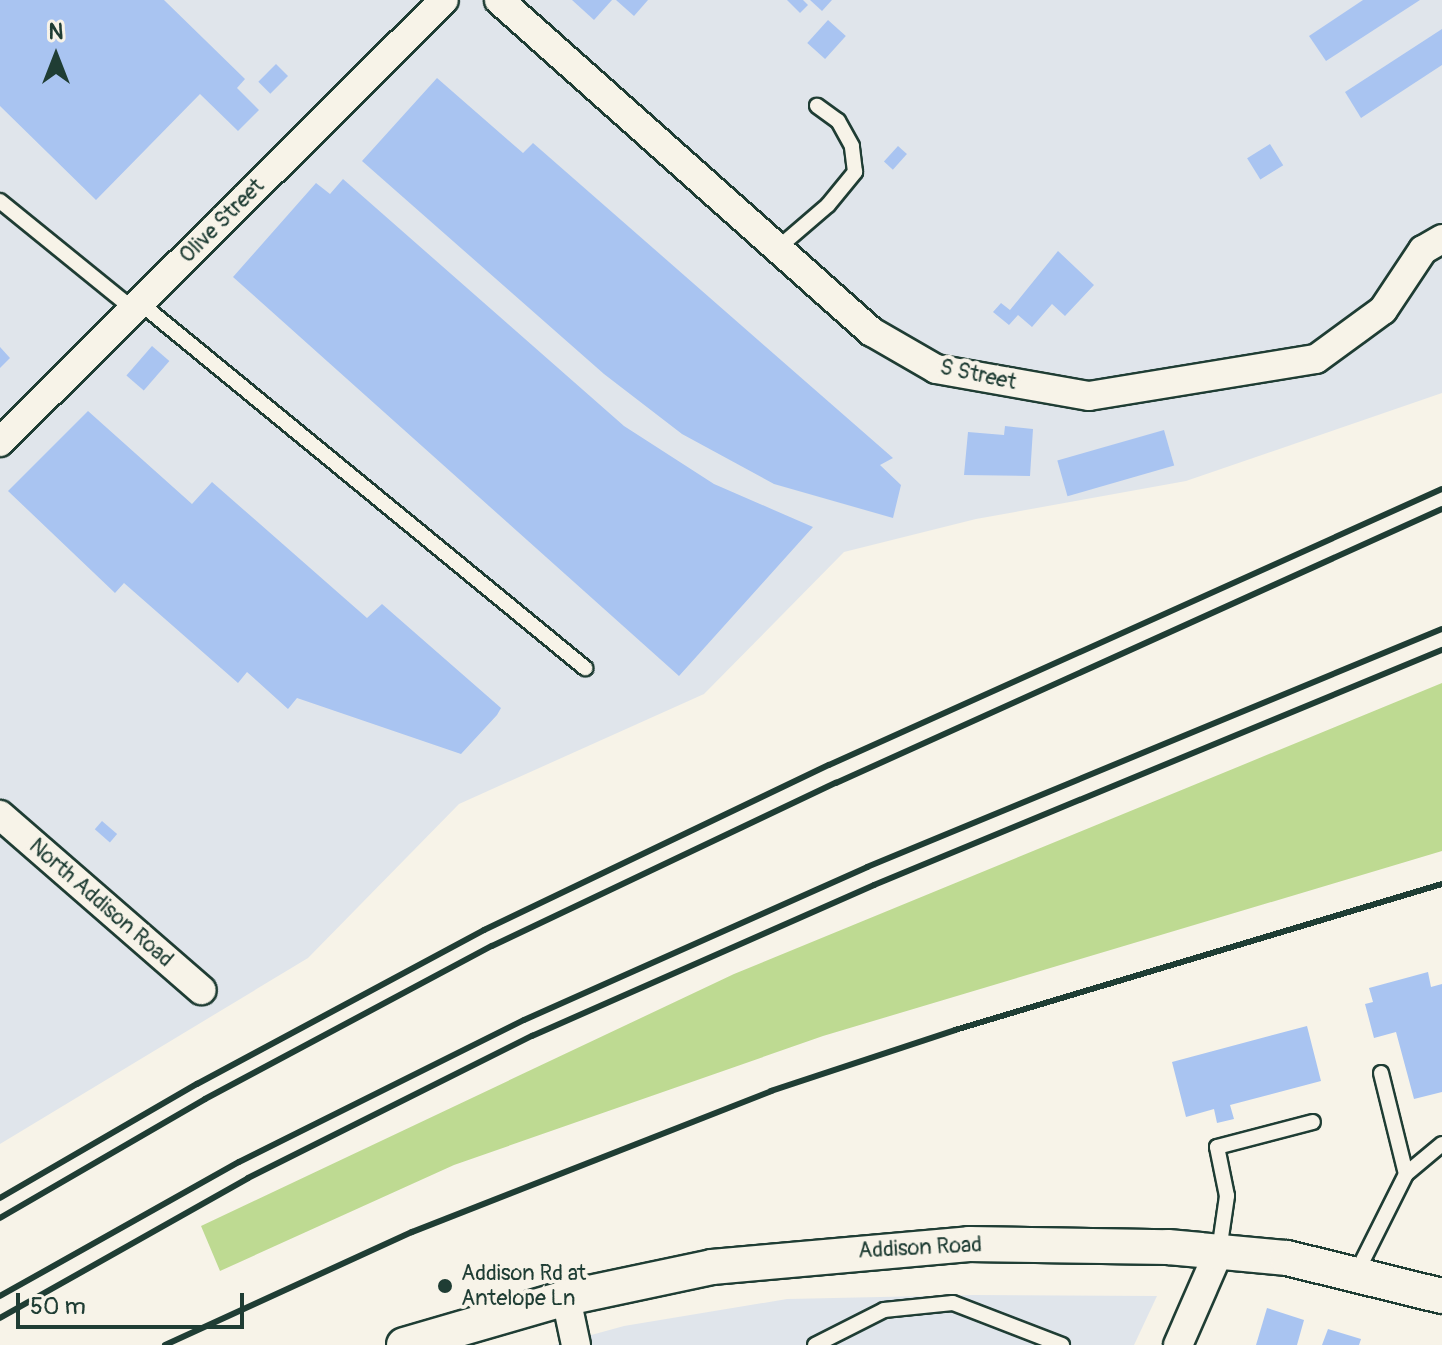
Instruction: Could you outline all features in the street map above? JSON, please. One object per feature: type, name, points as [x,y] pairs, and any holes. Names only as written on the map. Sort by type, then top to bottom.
[{"type":"street","name":"Olive Street","points":[[0,442],[444,0]]},
{"type":"street","name":"S Street","points":[[499,0],[872,332],[936,369],[1089,396],[1316,359],[1383,310],[1423,250],[1442,239]]},
{"type":"street","name":"North Addison Road","points":[[0,815],[201,990]]},
{"type":"street","name":"Addison Road","points":[[404,1345],[566,1298],[712,1267],[870,1250],[1075,1244],[1219,1251],[1357,1272],[1442,1296]]},
{"type":"street","points":[[1178,1345],[1219,1251]]},
{"type":"street","points":[[566,1298],[576,1345]]},
{"type":"lane","points":[[778,248],[828,205],[855,172],[852,146],[838,121],[817,106]]},
{"type":"lane","points":[[0,201],[137,306],[585,668]]},
{"type":"lane","points":[[1381,1073],[1406,1174]]},
{"type":"lane","points":[[1219,1251],[1227,1196],[1217,1147],[1313,1122]]},
{"type":"lane","points":[[1357,1272],[1406,1174],[1442,1144]]},
{"type":"lane","points":[[815,1345],[884,1310],[953,1303],[1062,1345]]},
{"type":"shaded area","points":[[0,0],[1442,0],[1442,393],[1186,481],[976,519],[844,552],[704,694],[459,804],[308,958],[0,1144]]},
{"type":"shaded area","points":[[974,1295],[1157,1296],[1134,1345],[555,1345],[624,1326],[787,1299]]},
{"type":"green space","points":[[1442,683],[1442,851],[823,1036],[454,1165],[220,1271],[201,1226],[734,974]]},
{"type":"building","points":[[0,0],[164,0],[245,79],[237,88],[259,110],[238,131],[200,94],[96,200],[0,106]]},
{"type":"building","points":[[572,0],[612,0],[594,20]]},
{"type":"building","points":[[616,0],[648,0],[634,16]]},
{"type":"building","points":[[787,0],[803,0],[808,5],[800,13]]},
{"type":"building","points":[[810,0],[832,0],[822,11]]},
{"type":"building","points":[[1363,0],[1420,0],[1326,61],[1309,36]]},
{"type":"building","points":[[828,20],[846,36],[825,59],[807,43]]},
{"type":"building","points":[[1442,29],[1442,65],[1361,118],[1345,92]]},
{"type":"building","points":[[276,64],[288,76],[270,94],[258,82]]},
{"type":"building","points":[[437,78],[523,153],[533,143],[893,458],[880,465],[901,485],[893,518],[774,484],[682,434],[604,374],[362,161]]},
{"type":"building","points":[[1270,144],[1283,165],[1260,180],[1247,158]]},
{"type":"building","points":[[898,146],[907,154],[893,170],[884,162]]},
{"type":"building","points":[[343,179],[624,426],[714,484],[813,527],[679,676],[233,277],[316,183],[330,194]]},
{"type":"building","points":[[1058,251],[1094,285],[1065,316],[1052,304],[1032,327],[1018,315],[1009,325],[993,312],[1001,303],[1010,310]]},
{"type":"building","points":[[152,346],[169,361],[144,391],[126,375]]},
{"type":"building","points":[[0,347],[10,358],[0,368]]},
{"type":"building","points":[[88,411],[192,504],[212,482],[367,618],[382,604],[501,708],[497,715],[461,754],[297,698],[288,709],[247,672],[238,683],[124,583],[115,593],[8,491]]},
{"type":"building","points":[[1005,426],[1033,429],[1030,476],[964,475],[968,432],[1004,435]]},
{"type":"building","points":[[1164,430],[1174,466],[1067,496],[1057,461]]},
{"type":"building","points":[[102,821],[117,834],[110,842],[95,829]]},
{"type":"building","points":[[1428,972],[1431,987],[1442,984],[1442,1092],[1414,1099],[1396,1032],[1374,1038],[1365,1004],[1373,1002],[1369,988]]},
{"type":"building","points":[[1307,1026],[1321,1081],[1230,1105],[1234,1119],[1217,1123],[1214,1109],[1186,1117],[1172,1062]]},
{"type":"building","points":[[1267,1308],[1304,1320],[1297,1345],[1256,1345]]},
{"type":"building","points":[[1328,1329],[1361,1339],[1359,1345],[1322,1345]]},
{"type":"railway","points":[[0,1198],[197,1084],[484,930],[829,765],[1442,489]]},
{"type":"railway","points":[[0,1218],[205,1099],[492,946],[836,783],[1442,509]]},
{"type":"railway","points":[[0,1296],[239,1162],[524,1020],[867,867],[1442,629]]},
{"type":"railway","points":[[0,1318],[248,1178],[532,1036],[874,885],[1442,650]]},
{"type":"railway","points":[[165,1345],[412,1232],[771,1091],[955,1030],[1442,884]]},
{"type":"place","name":"Addison Rd at Antelope Ln","points":[[445,1286]]}]
